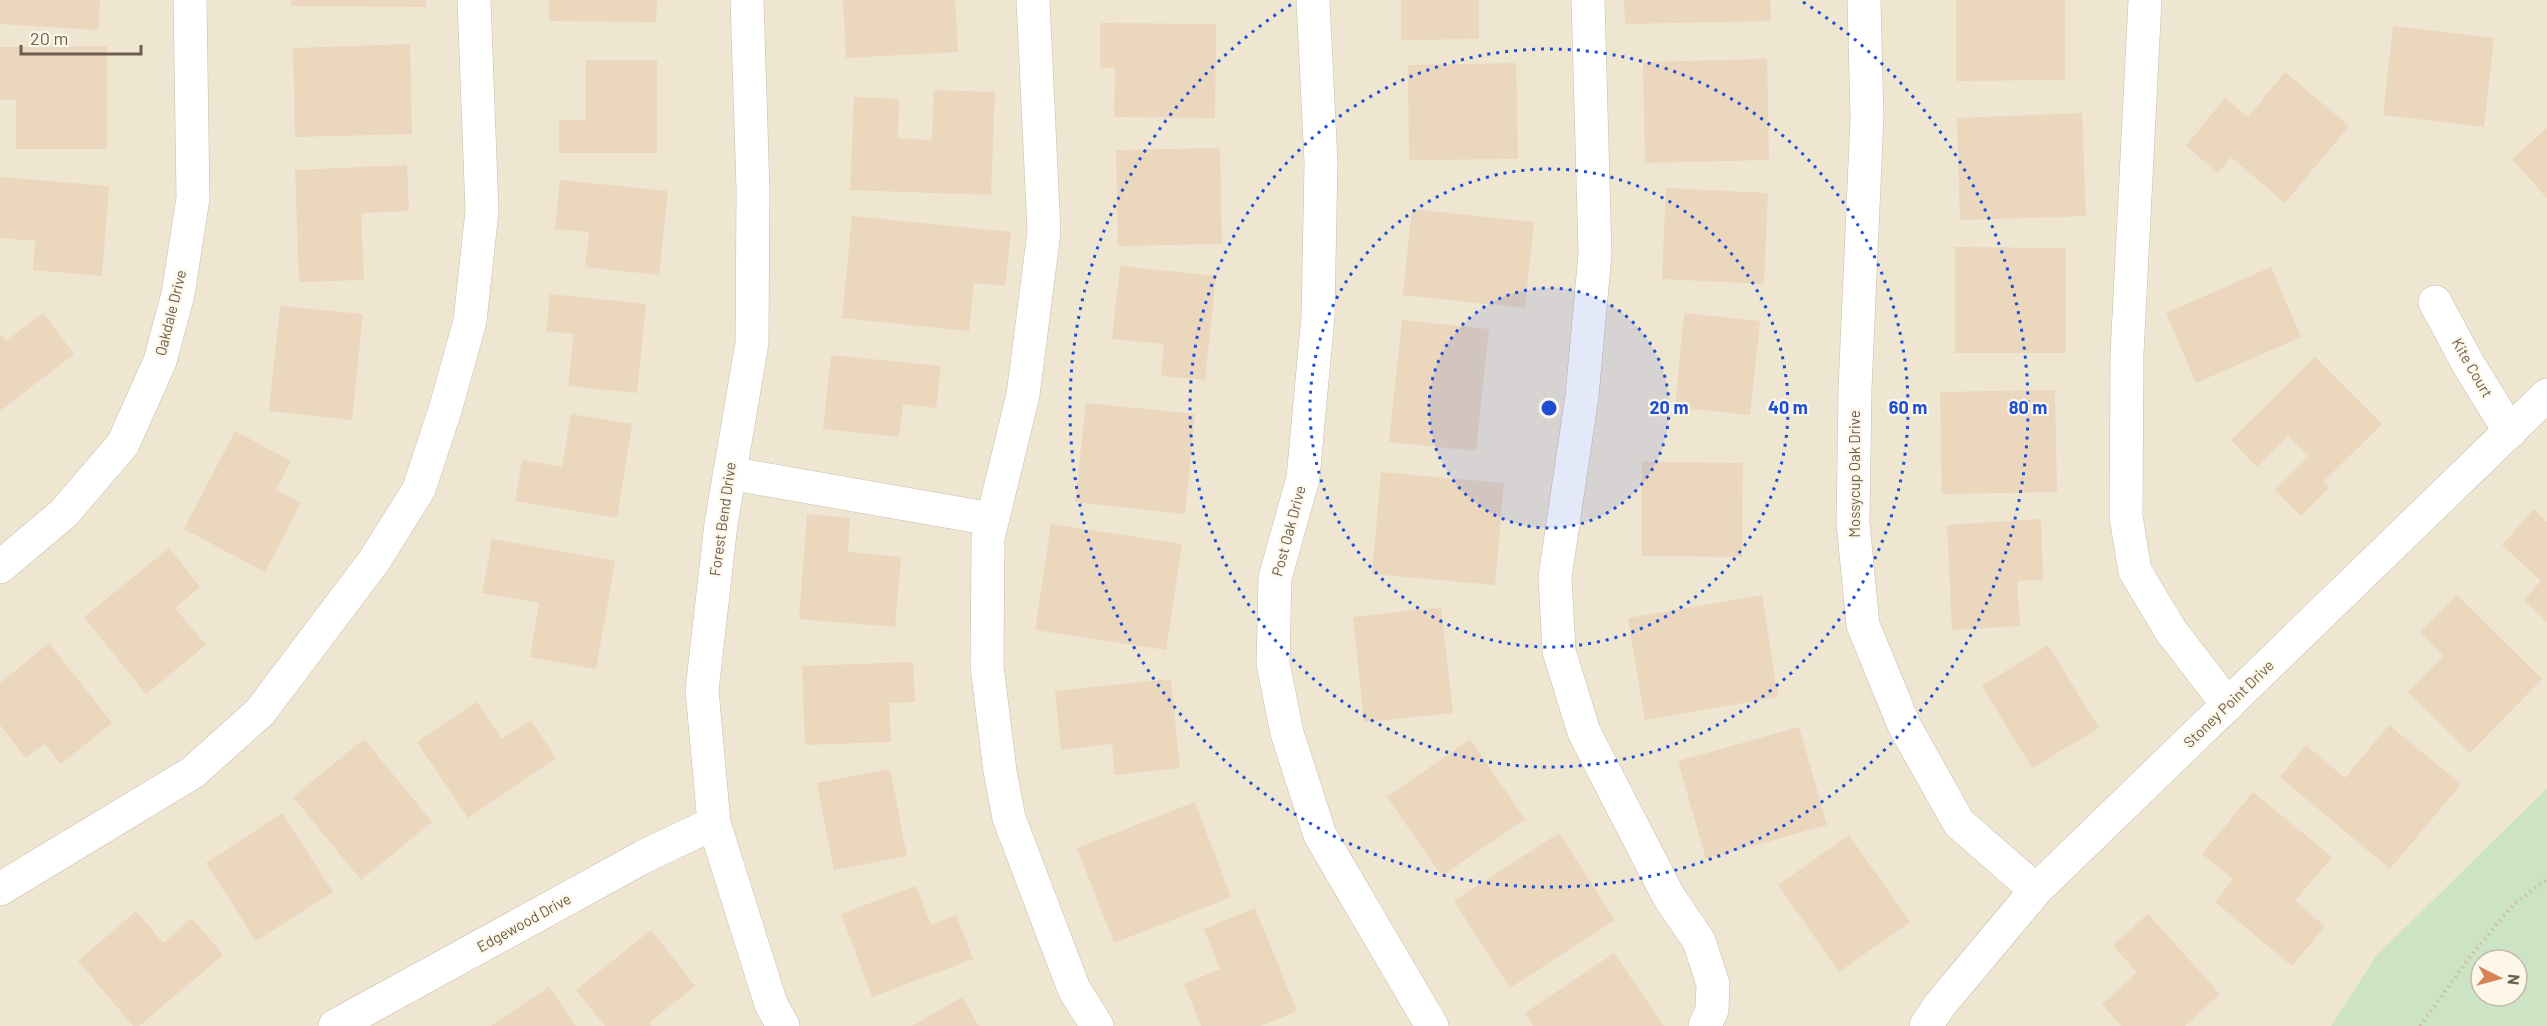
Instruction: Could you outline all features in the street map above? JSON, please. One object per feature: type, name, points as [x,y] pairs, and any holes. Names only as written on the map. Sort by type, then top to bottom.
[{"type":"street","name":"Oakdale Drive","points":[[0,567],[64,513],[123,444],[160,362],[178,294],[194,198],[190,0]]},
{"type":"street","points":[[0,889],[192,773],[260,712],[374,561],[418,489],[446,407],[470,321],[482,211],[474,0]]},
{"type":"street","name":"Forest Bend Drive","points":[[747,0],[753,190],[752,343],[721,524],[702,690],[714,823],[771,1005],[783,1026]]},
{"type":"street","points":[[1033,0],[1044,232],[1023,395],[991,519],[986,584],[987,666],[1000,771],[1009,818],[1074,989],[1097,1026]]},
{"type":"street","name":"Post Oak Drive","points":[[1313,0],[1321,163],[1318,316],[1303,478],[1275,578],[1273,663],[1287,733],[1320,835],[1432,1026]]},
{"type":"street","points":[[1588,0],[1595,254],[1582,396],[1555,577],[1559,651],[1584,732],[1669,897],[1699,941],[1713,984],[1712,1010],[1705,1026]]},
{"type":"street","name":"Mossycup Oak Drive","points":[[1864,0],[1867,117],[1855,388],[1853,523],[1863,625],[1904,725],[1959,823],[2036,890]]},
{"type":"street","points":[[2145,0],[2127,354],[2126,517],[2135,571],[2171,631],[2228,705]]},
{"type":"street","name":"Kite Court","points":[[2435,302],[2467,362],[2510,432]]},
{"type":"street","name":"Stoney Point Drive","points":[[1926,1026],[1939,1006],[2036,890],[2547,395]]},
{"type":"street","points":[[729,472],[991,519]]},
{"type":"street","name":"Edgewood Drive","points":[[335,1026],[644,857],[714,823]]},
{"type":"path","points":[[2420,1026],[2469,958],[2512,906],[2547,879]]},
{"type":"shaded area","points":[[0,0],[2547,0],[2547,788],[2376,956],[2331,1026],[0,1026]]},
{"type":"green space","points":[[2547,788],[2547,1026],[2331,1026],[2376,956]]},
{"type":"building","points":[[0,0],[100,0],[98,30],[0,24]]},
{"type":"building","points":[[291,0],[426,0],[426,7],[291,6]]},
{"type":"building","points":[[549,0],[657,0],[656,22],[549,21]]},
{"type":"building","points":[[843,0],[955,0],[958,52],[846,58]]},
{"type":"building","points":[[1401,0],[1479,0],[1479,39],[1401,40]]},
{"type":"building","points":[[1624,0],[1770,0],[1771,21],[1625,24]]},
{"type":"building","points":[[1956,0],[2065,0],[2065,80],[1956,81]]},
{"type":"building","points":[[1100,23],[1216,24],[1215,118],[1114,117],[1115,68],[1100,68]]},
{"type":"building","points":[[2393,26],[2494,38],[2484,127],[2383,115]]},
{"type":"building","points":[[410,44],[412,134],[295,137],[293,48]]},
{"type":"building","points":[[107,46],[107,149],[16,149],[16,100],[0,100],[0,47]]},
{"type":"building","points":[[1767,59],[1769,160],[1645,163],[1643,62]]},
{"type":"building","points":[[586,60],[657,60],[657,153],[559,153],[559,120],[586,120]]},
{"type":"building","points":[[1516,63],[1518,159],[1409,160],[1408,65]]},
{"type":"building","points":[[2285,72],[2349,126],[2285,203],[2231,157],[2218,173],[2186,146],[2225,98],[2248,117]]},
{"type":"building","points":[[934,90],[995,92],[991,195],[850,190],[854,97],[899,99],[898,138],[932,140]]},
{"type":"building","points":[[2082,113],[2086,216],[1960,220],[1957,118]]},
{"type":"building","points":[[2547,128],[2547,198],[2512,159]]},
{"type":"building","points":[[1220,148],[1222,244],[1118,246],[1116,150]]},
{"type":"building","points":[[407,165],[409,211],[361,213],[364,280],[299,282],[295,170]]},
{"type":"building","points":[[0,177],[109,186],[102,276],[33,270],[35,241],[0,238]]},
{"type":"building","points":[[560,180],[668,191],[659,275],[585,267],[589,232],[555,229]]},
{"type":"building","points":[[1666,188],[1768,193],[1764,284],[1662,279]]},
{"type":"building","points":[[1412,209],[1534,222],[1525,308],[1403,295]]},
{"type":"building","points":[[852,216],[1011,232],[1005,286],[974,283],[969,331],[842,318]]},
{"type":"building","points":[[1955,247],[2066,248],[2066,353],[1955,353]]},
{"type":"building","points":[[1120,266],[1216,276],[1205,380],[1161,376],[1164,344],[1112,339]]},
{"type":"building","points":[[2271,267],[2301,337],[2196,383],[2166,313]]},
{"type":"building","points":[[550,294],[646,304],[637,393],[568,386],[574,334],[546,331]]},
{"type":"building","points":[[280,306],[363,314],[352,420],[269,411]]},
{"type":"building","points":[[43,313],[74,354],[0,411],[0,334],[6,341]]},
{"type":"building","points":[[1684,313],[1760,321],[1750,415],[1675,407]]},
{"type":"building","points":[[1402,320],[1489,329],[1476,451],[1389,442]]},
{"type":"building","points":[[831,355],[941,366],[936,408],[903,404],[899,437],[823,429]]},
{"type":"building","points":[[2315,357],[2382,424],[2323,482],[2330,487],[2301,516],[2275,490],[2309,456],[2288,436],[2257,467],[2231,440]]},
{"type":"building","points":[[2055,390],[2057,492],[1942,494],[1940,392]]},
{"type":"building","points":[[1086,403],[1195,414],[1185,514],[1075,502]]},
{"type":"building","points":[[571,414],[632,424],[617,518],[515,501],[522,460],[562,467]]},
{"type":"building","points":[[235,431],[291,461],[276,490],[301,503],[265,572],[184,529]]},
{"type":"building","points":[[1642,462],[1743,463],[1742,557],[1642,556]]},
{"type":"building","points":[[1381,472],[1504,483],[1495,585],[1372,574]]},
{"type":"building","points":[[2534,509],[2547,522],[2547,622],[2524,600],[2541,581],[2502,545]]},
{"type":"building","points":[[807,514],[850,518],[848,552],[901,557],[895,627],[799,619]]},
{"type":"building","points":[[2041,519],[2043,580],[2017,581],[2020,626],[1952,630],[1947,525]]},
{"type":"building","points":[[1051,524],[1182,544],[1166,650],[1035,630]]},
{"type":"building","points":[[492,539],[615,561],[596,669],[530,657],[539,603],[482,593]]},
{"type":"building","points":[[169,548],[200,587],[175,608],[206,645],[146,694],[84,617]]},
{"type":"building","points":[[1762,595],[1778,697],[1645,720],[1628,618]]},
{"type":"building","points":[[2457,595],[2542,679],[2470,753],[2408,692],[2443,656],[2420,632]]},
{"type":"building","points":[[1441,607],[1453,713],[1364,722],[1353,617]]},
{"type":"building","points":[[49,643],[112,723],[61,764],[44,744],[26,758],[0,725],[0,683]]},
{"type":"building","points":[[2048,645],[2099,728],[2032,768],[1982,686]]},
{"type":"building","points":[[913,662],[915,702],[889,703],[891,742],[805,745],[802,666]]},
{"type":"building","points":[[1171,679],[1180,768],[1115,775],[1112,744],[1061,750],[1055,691]]},
{"type":"building","points":[[477,702],[502,739],[531,720],[556,758],[468,818],[417,742]]},
{"type":"building","points":[[2389,725],[2461,784],[2390,869],[2280,777],[2306,745],[2345,778]]},
{"type":"building","points":[[1799,727],[1827,825],[1706,859],[1678,761]]},
{"type":"building","points":[[364,739],[432,822],[361,880],[293,797]]},
{"type":"building","points":[[1470,739],[1525,819],[1442,876],[1387,797]]},
{"type":"building","points":[[890,769],[907,856],[834,870],[817,783]]},
{"type":"building","points":[[2253,792],[2332,857],[2295,901],[2325,926],[2292,966],[2215,902],[2233,879],[2202,854]]},
{"type":"building","points":[[1195,802],[1231,897],[1114,943],[1077,848]]},
{"type":"building","points":[[282,813],[333,892],[256,941],[206,863]]},
{"type":"building","points":[[1559,833],[1615,920],[1510,988],[1454,901]]},
{"type":"building","points":[[1849,835],[1910,922],[1839,972],[1778,885]]},
{"type":"building","points":[[916,886],[931,925],[956,915],[973,959],[872,997],[841,914]]},
{"type":"building","points":[[1255,908],[1297,1011],[1261,1026],[1201,1026],[1184,984],[1220,969],[1204,929]]},
{"type":"building","points":[[136,911],[163,943],[192,918],[223,955],[139,1026],[133,1026],[78,961]]},
{"type":"building","points":[[2148,914],[2220,994],[2185,1026],[2121,1026],[2102,1004],[2137,973],[2113,945]]},
{"type":"building","points":[[651,930],[695,986],[649,1023],[651,1026],[605,1026],[576,990]]},
{"type":"building","points":[[1614,953],[1664,1026],[1533,1026],[1525,1013]]},
{"type":"building","points":[[549,987],[576,1026],[491,1026]]},
{"type":"building","points":[[962,997],[979,1026],[912,1026]]}]
